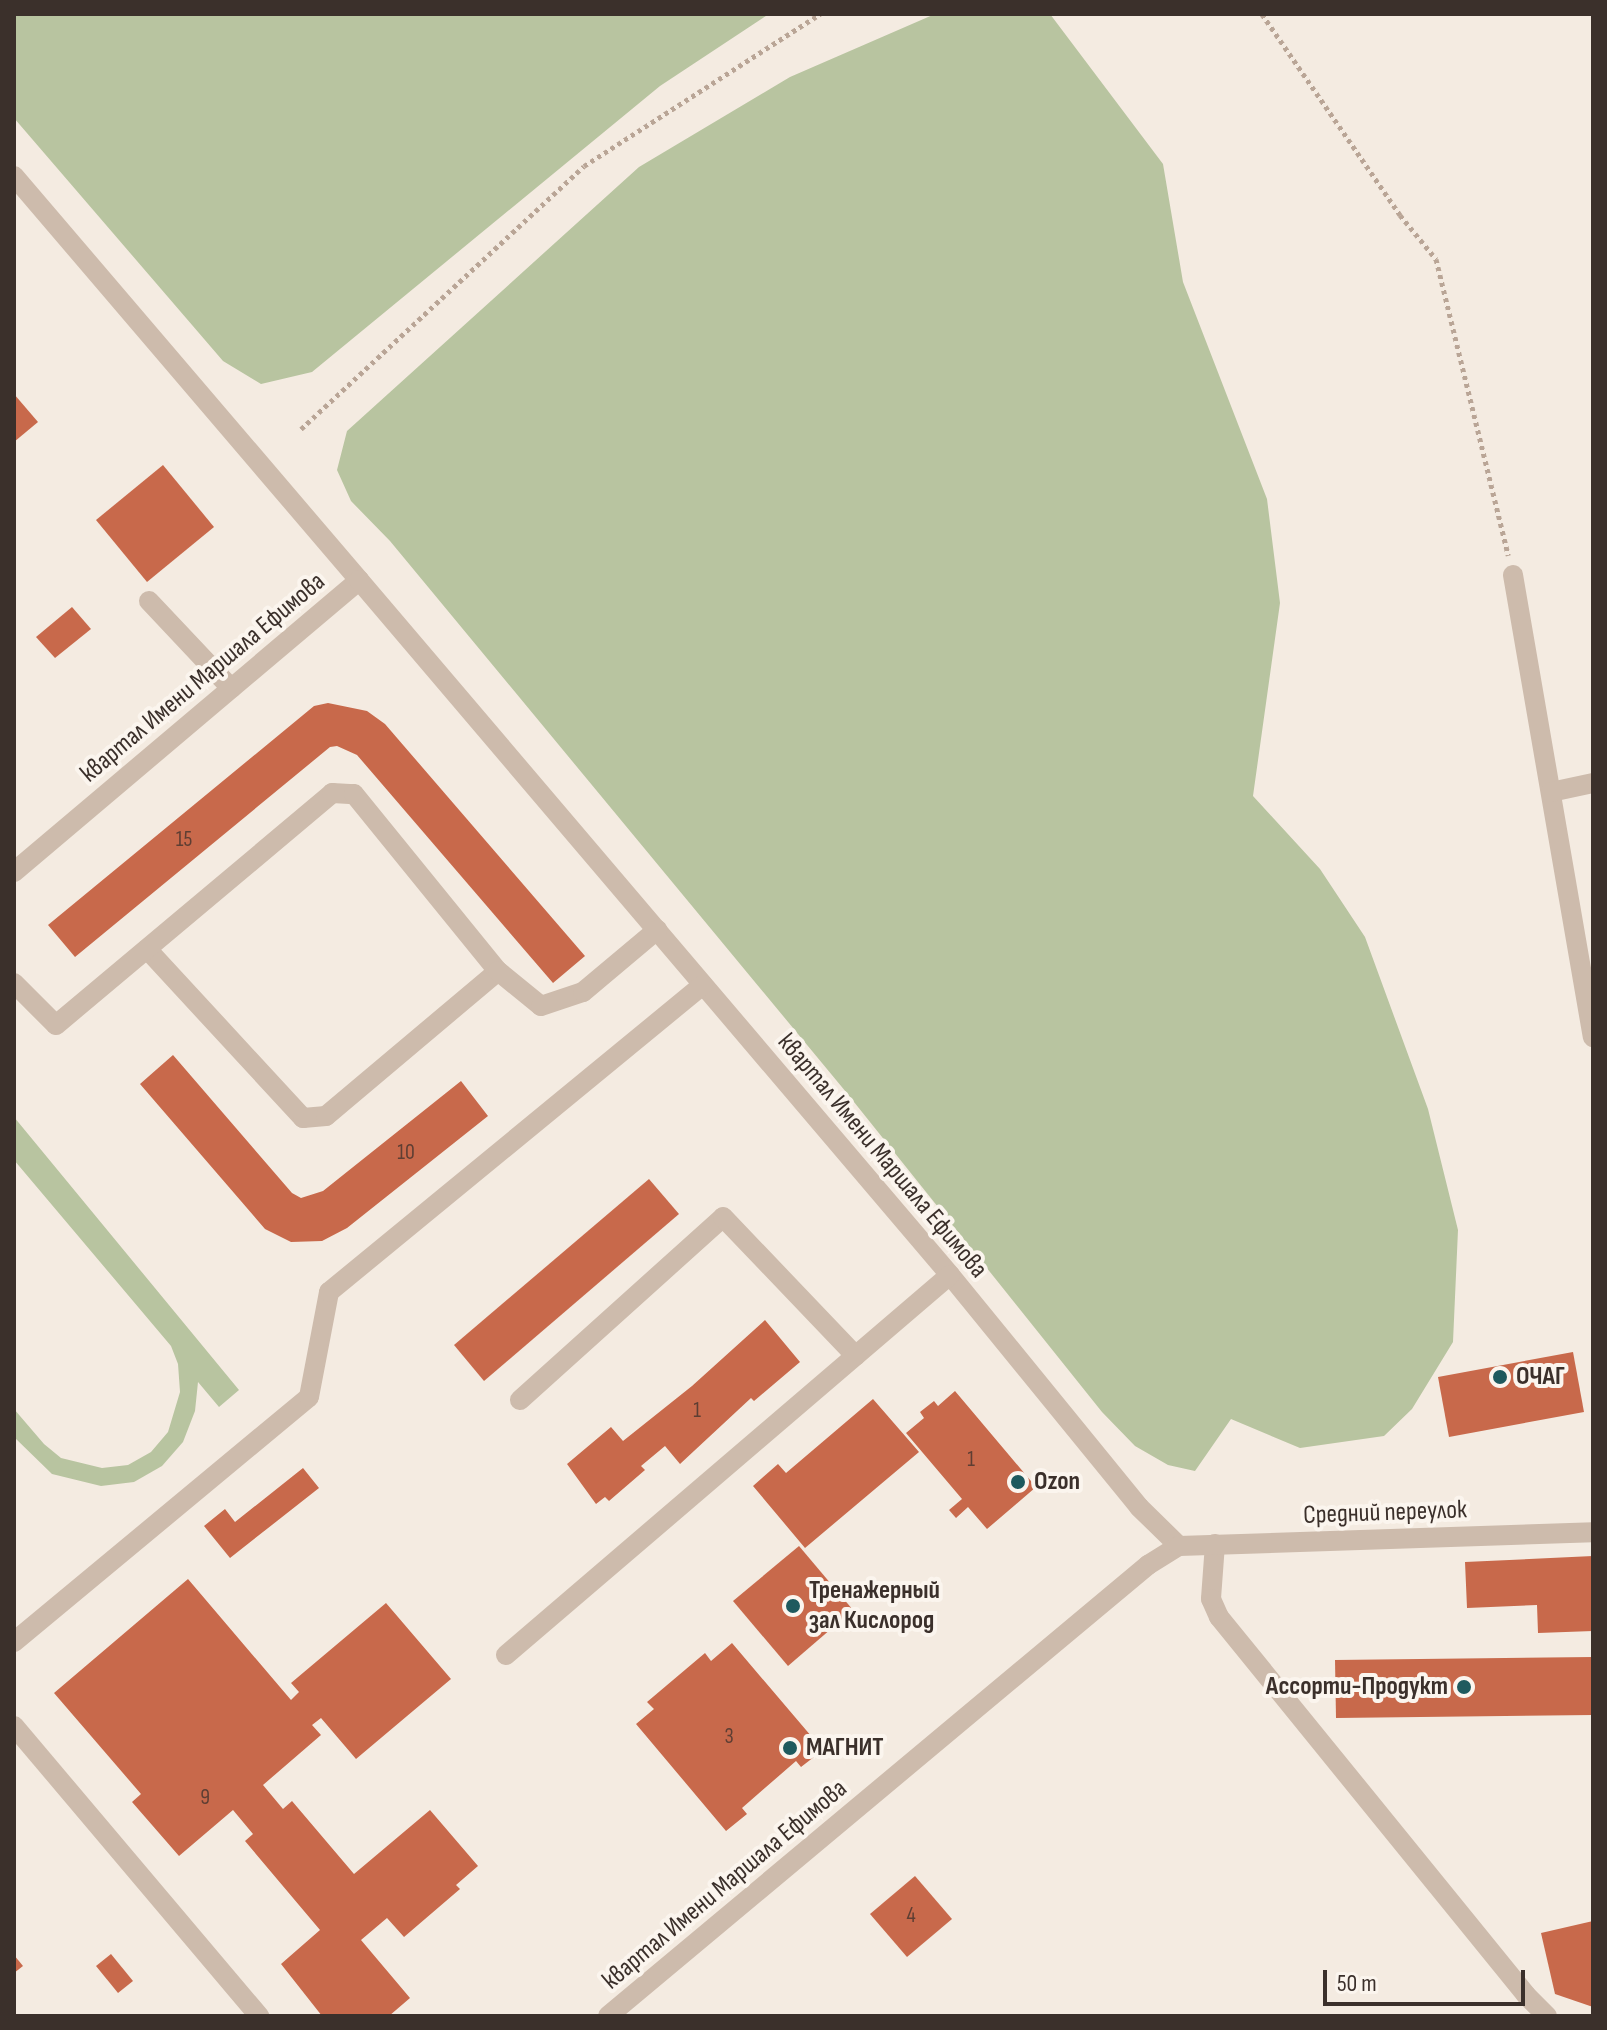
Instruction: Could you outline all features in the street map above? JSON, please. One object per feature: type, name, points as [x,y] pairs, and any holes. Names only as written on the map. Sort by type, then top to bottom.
[{"type":"street","points":[[14,176],[359,580]]},
{"type":"street","points":[[1513,575],[1593,1037]]},
{"type":"street","name":"квартал Имени Маршала Ефимова","points":[[14,872],[359,580],[950,1275],[1139,1507],[1179,1546],[1148,1565],[608,2016]]},
{"type":"street","points":[[149,601],[231,688]]},
{"type":"street","points":[[1551,792],[1593,783]]},
{"type":"street","points":[[14,983],[56,1025],[332,793],[354,794],[498,971],[541,1006],[583,992],[657,930]]},
{"type":"street","points":[[147,949],[303,1118],[326,1116],[498,971]]},
{"type":"street","points":[[14,1642],[309,1397],[329,1292],[703,985]]},
{"type":"street","points":[[520,1400],[723,1217],[856,1356]]},
{"type":"street","points":[[506,1655],[950,1275]]},
{"type":"street","name":"Средний переулок","points":[[1179,1546],[1593,1532]]},
{"type":"street","points":[[1215,1544],[1211,1599],[1219,1617],[1462,1918],[1547,2016]]},
{"type":"street","points":[[14,1726],[259,2016]]},
{"type":"path","points":[[301,429],[584,166],[820,14]]},
{"type":"path","points":[[1262,14],[1400,215],[1436,259],[1513,575]]},
{"type":"green space","points":[[14,14],[769,14],[660,86],[312,372],[261,384],[223,361],[14,118]]},
{"type":"green space","points":[[935,14],[1050,14],[1163,164],[1183,282],[1267,499],[1280,603],[1253,796],[1320,869],[1365,937],[1428,1109],[1458,1230],[1453,1342],[1412,1409],[1384,1436],[1300,1448],[1231,1419],[1195,1471],[1168,1465],[1135,1446],[1102,1412],[846,1092],[390,541],[351,501],[337,470],[347,431],[639,167],[790,77]]},
{"type":"green space","points":[[14,1117],[239,1390],[219,1407],[198,1382],[195,1411],[183,1442],[162,1466],[134,1482],[101,1486],[52,1474],[14,1437],[14,1409],[44,1444],[61,1458],[102,1468],[128,1465],[151,1452],[168,1432],[180,1392],[178,1364],[171,1346],[14,1160]]},
{"type":"building","points":[[14,394],[38,422],[14,442]]},
{"type":"building","points":[[163,465],[214,527],[147,582],[96,520]]},
{"type":"building","points":[[72,607],[91,629],[55,658],[36,637]]},
{"type":"building","points":[[328,703],[367,711],[385,724],[585,956],[553,983],[357,755],[337,746],[330,747],[75,957],[48,925],[314,706]]},
{"type":"building","points":[[173,1055],[292,1193],[301,1198],[323,1191],[461,1081],[488,1116],[347,1228],[322,1241],[291,1242],[265,1229],[140,1084]]},
{"type":"building","points":[[649,1179],[679,1214],[484,1381],[454,1345]]},
{"type":"building","points":[[765,1320],[800,1362],[754,1401],[751,1398],[680,1464],[665,1446],[641,1466],[645,1470],[609,1501],[605,1497],[596,1504],[567,1464],[611,1427],[623,1441],[692,1386]]},
{"type":"building","points":[[1573,1352],[1584,1412],[1449,1437],[1438,1377]]},
{"type":"building","points":[[955,1391],[1036,1487],[987,1529],[968,1507],[956,1518],[949,1510],[962,1499],[906,1433],[924,1418],[920,1412],[934,1401],[938,1406]]},
{"type":"building","points":[[873,1399],[919,1452],[805,1548],[753,1486],[778,1464],[786,1473]]},
{"type":"building","points":[[303,1468],[319,1488],[230,1558],[204,1526],[225,1509],[235,1522]]},
{"type":"building","name":"Тренажерный зал Кислород","points":[[799,1546],[853,1610],[788,1666],[733,1601]]},
{"type":"building","points":[[1593,1556],[1593,1631],[1538,1633],[1537,1605],[1467,1608],[1465,1562]]},
{"type":"building","points":[[188,1579],[291,1700],[299,1692],[291,1683],[386,1603],[451,1679],[356,1759],[321,1718],[312,1725],[321,1735],[263,1785],[283,1809],[292,1801],[354,1874],[430,1810],[478,1866],[456,1885],[460,1889],[404,1937],[387,1918],[361,1940],[410,1998],[389,2016],[322,2016],[281,1964],[320,1930],[245,1841],[253,1834],[233,1810],[179,1856],[132,1802],[141,1794],[54,1693]]},
{"type":"building","points":[[732,1643],[823,1750],[801,1767],[796,1761],[742,1808],[747,1814],[726,1831],[636,1724],[654,1709],[647,1702],[705,1653],[711,1661]]},
{"type":"building","name":"Ассорти-Продукт","points":[[1593,1657],[1593,1715],[1336,1718],[1335,1660]]},
{"type":"building","points":[[915,1876],[952,1919],[907,1957],[870,1914]]},
{"type":"building","points":[[1593,1921],[1593,2007],[1555,1994],[1541,1933]]},
{"type":"building","points":[[111,1954],[133,1981],[118,1993],[96,1966]]},
{"type":"building","points":[[14,1955],[23,1966],[14,1973]]},
{"type":"place","name":"ОЧАГ","points":[[1500,1377]]},
{"type":"place","name":"Ozon","points":[[1018,1482]]},
{"type":"place","name":"Тренажерный зал Кислород","points":[[793,1606]]},
{"type":"place","name":"Ассорти-Продукт","points":[[1464,1687]]},
{"type":"place","name":"МАГНИТ","points":[[790,1748]]}]
